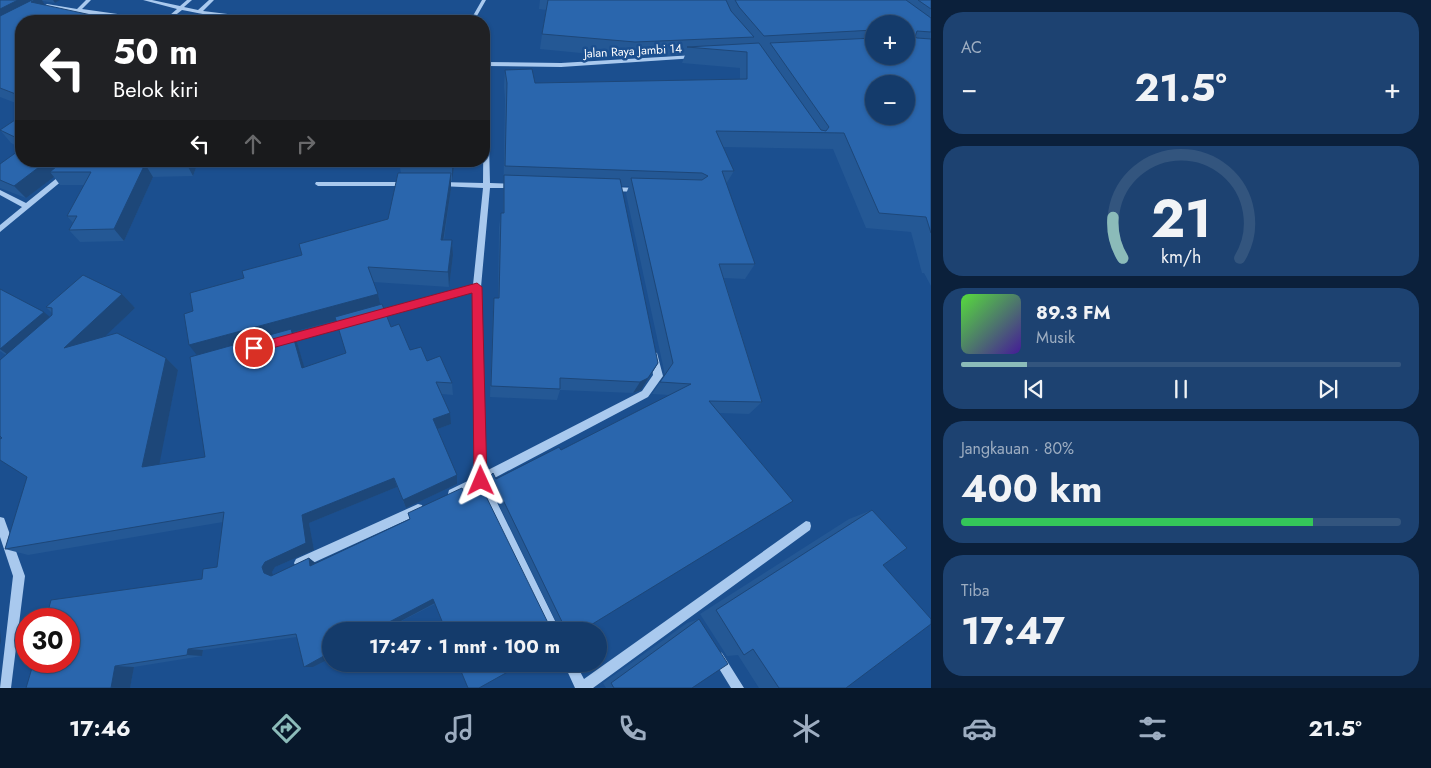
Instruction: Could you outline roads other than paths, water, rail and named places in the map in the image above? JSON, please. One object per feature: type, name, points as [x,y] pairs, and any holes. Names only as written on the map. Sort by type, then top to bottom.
[{"type":"street","points":[[77,11],[89,0]]},
{"type":"street","points":[[145,0],[222,15]]},
{"type":"street","points":[[172,15],[190,0]]},
{"type":"street","points":[[199,12],[212,0]]},
{"type":"street","points":[[475,15],[484,0]]},
{"type":"street","points":[[37,7],[46,6],[107,15]]},
{"type":"street","name":"Jalan Raya Jambi 14","points":[[490,64],[561,65],[706,57]]},
{"type":"street","points":[[0,229],[76,167]]},
{"type":"street","points":[[487,167],[487,185],[477,287],[481,481],[550,622]]},
{"type":"street","points":[[318,184],[418,184]]},
{"type":"street","points":[[428,184],[525,186]]},
{"type":"street","points":[[601,189],[648,190]]},
{"type":"street","points":[[620,189],[622,199]]},
{"type":"street","points":[[0,192],[27,207]]},
{"type":"street","points":[[371,316],[477,287]]},
{"type":"street","points":[[275,343],[362,319]]},
{"type":"street","points":[[446,497],[481,481],[645,394],[658,376],[652,348]]},
{"type":"street","points":[[288,568],[428,505]]},
{"type":"street","points":[[0,522],[19,576],[5,688]]},
{"type":"street","points":[[574,672],[582,688],[691,615],[806,526]]},
{"type":"street","points":[[713,649],[738,688]]}]
